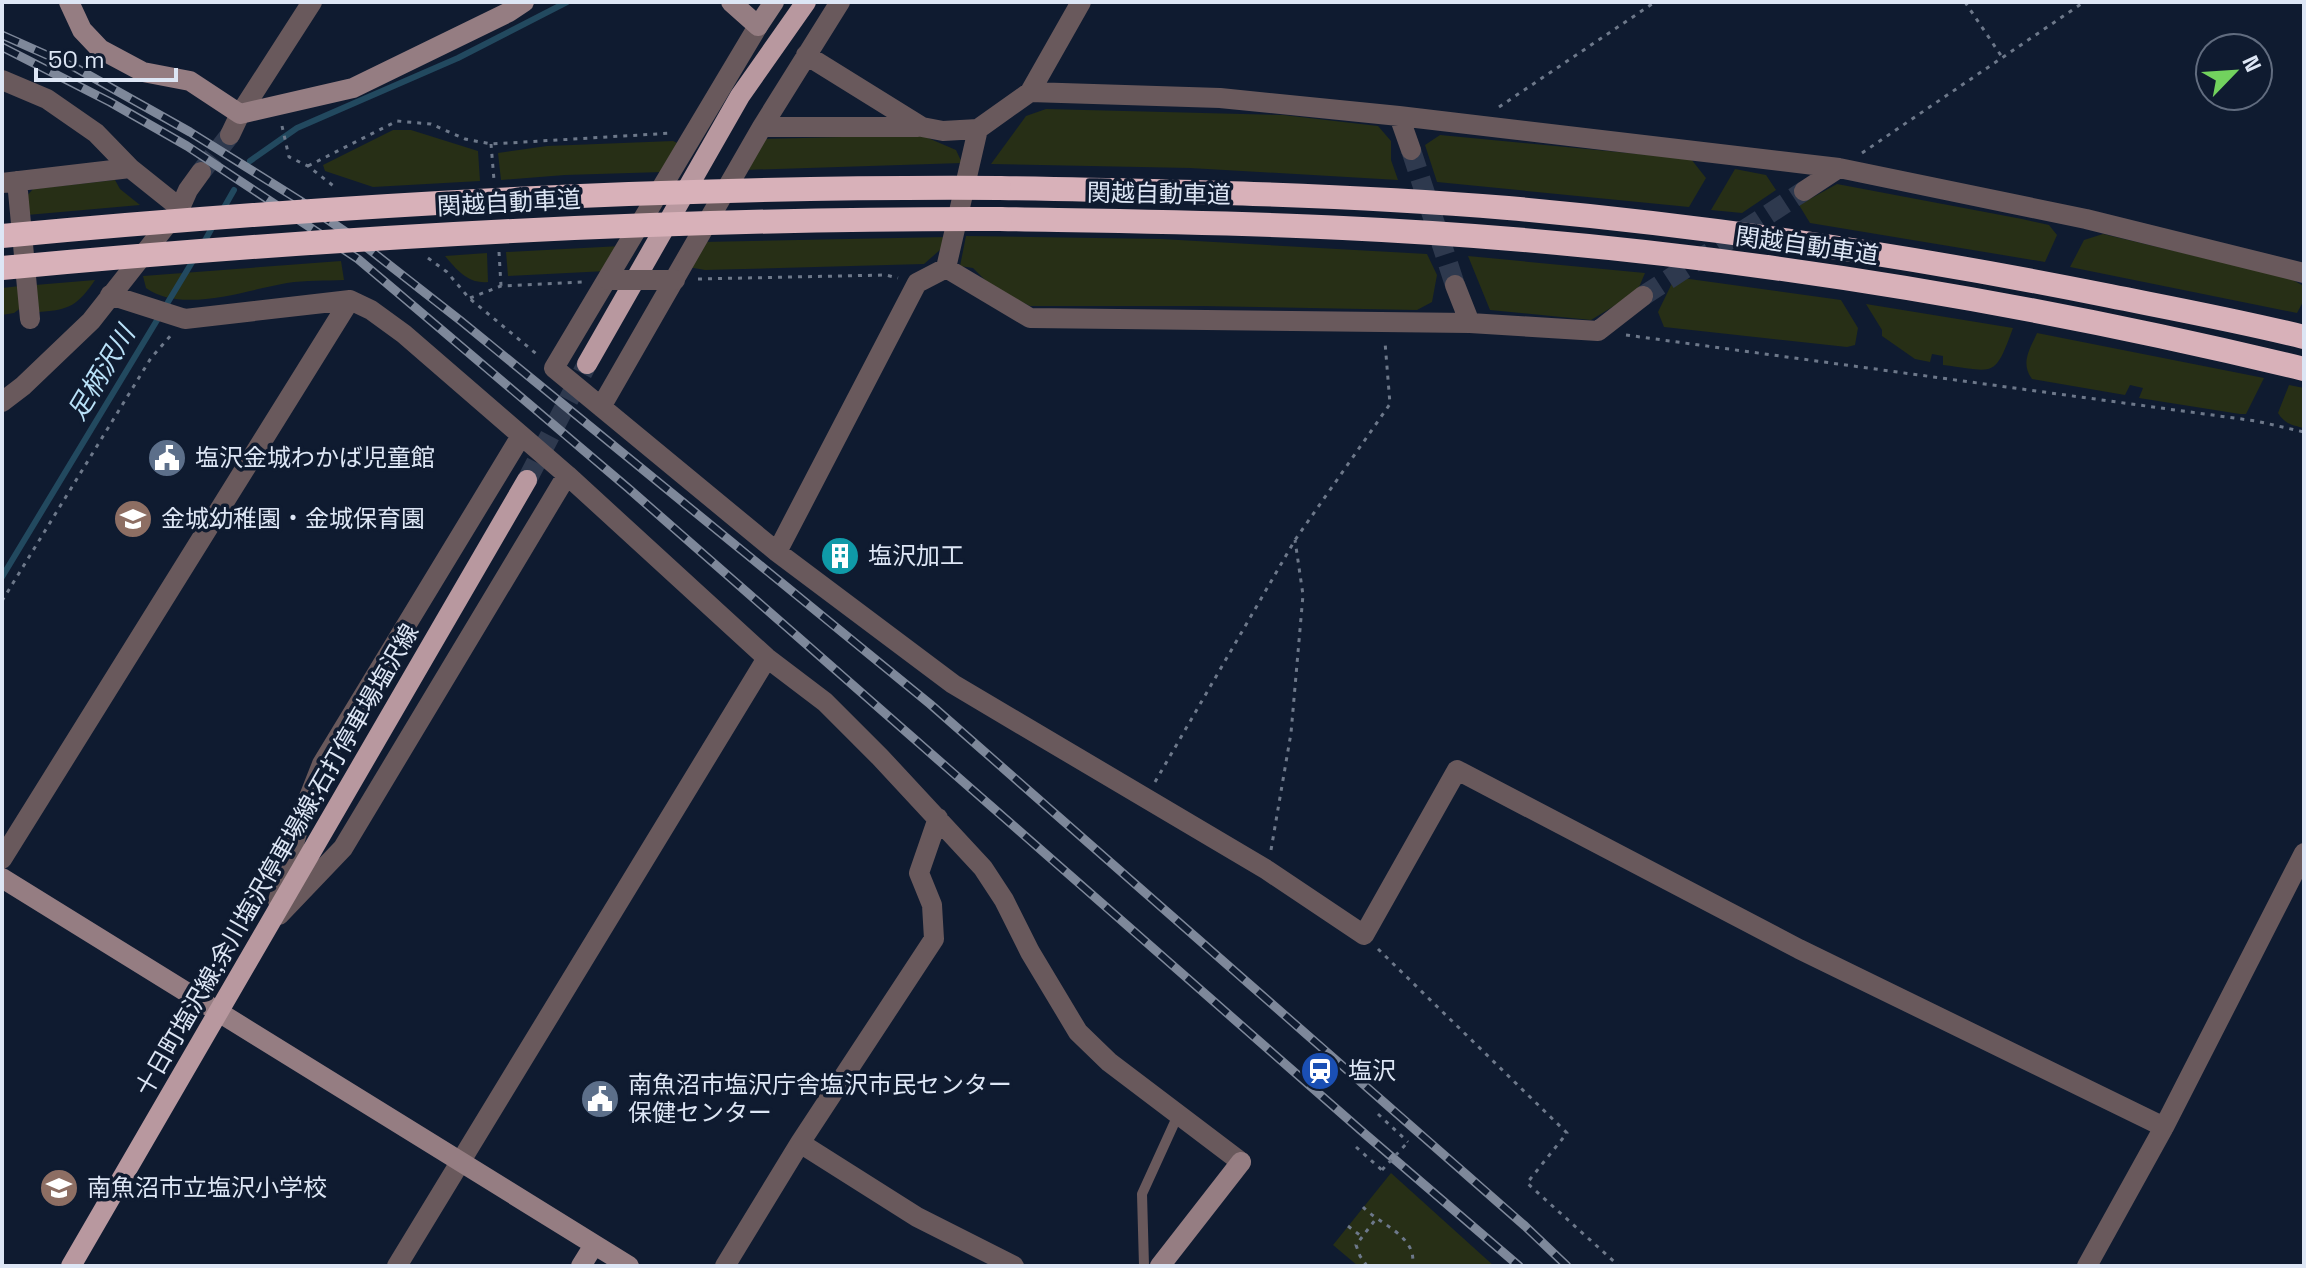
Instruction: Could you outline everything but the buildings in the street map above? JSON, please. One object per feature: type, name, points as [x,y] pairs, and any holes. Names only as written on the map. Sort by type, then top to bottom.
[{"type":"highway","name":"関越自動車道","points":[[2,236],[271,214],[646,192],[835,187],[999,188],[1349,198],[1507,208],[1824,245],[1988,271],[2304,337]]},
{"type":"highway","name":"関越自動車道","points":[[2,268],[301,244],[653,223],[833,218],[1000,219],[1345,228],[1654,254],[1814,274],[1977,300],[2304,369]]},
{"type":"main road","points":[[587,364],[740,96],[806,2]]},
{"type":"main road","name":"十日町塩沢線;余川塩沢停車場線;石打停車場塩沢線","points":[[71,1266],[527,480]]},
{"type":"street","points":[[69,2],[82,30],[100,49],[143,72],[190,81],[240,114],[353,88],[524,2]]},
{"type":"street","points":[[230,135],[240,114],[312,2]]},
{"type":"street","points":[[731,2],[758,26]]},
{"type":"street","points":[[774,2],[554,368],[777,552],[953,684],[1267,870],[1364,935],[1457,770],[1799,949],[2164,1127]]},
{"type":"street","points":[[601,407],[762,127],[840,2]]},
{"type":"street","points":[[762,127],[978,129],[1030,92],[1081,2]]},
{"type":"street","points":[[806,55],[922,127]]},
{"type":"street","points":[[2,80],[47,99],[96,133],[130,168],[180,208]]},
{"type":"street","points":[[1030,92],[1220,98],[1839,168],[2086,219],[2304,273]]},
{"type":"street","points":[[1399,116],[1411,150]]},
{"type":"street","points":[[777,552],[917,283],[946,268],[978,129]]},
{"type":"street","points":[[30,319],[10,182],[130,168]]},
{"type":"street","points":[[1804,191],[1839,168]]},
{"type":"street","points":[[2,402],[91,321],[180,208],[201,172]]},
{"type":"street","points":[[946,268],[1030,318],[1470,323],[1598,331],[1643,296]]},
{"type":"street","points":[[608,280],[675,280]]},
{"type":"street","points":[[1455,285],[1470,323]]},
{"type":"street","points":[[110,295],[182,318],[350,300],[371,310],[404,334],[567,475],[767,658],[825,702],[983,868],[1078,1032],[1109,1062],[1241,1162],[1160,1266]]},
{"type":"street","points":[[2,859],[350,300]]},
{"type":"street","points":[[272,921],[302,815],[322,764],[521,436]]},
{"type":"street","points":[[272,921],[343,848],[567,475]]},
{"type":"street","points":[[397,1266],[767,658]]},
{"type":"street","points":[[725,1266],[800,1143],[934,939],[932,905],[919,873],[938,818]]},
{"type":"street","points":[[2087,1266],[2164,1127],[2304,853]]},
{"type":"street","points":[[2,878],[629,1266]]},
{"type":"street","points":[[800,1143],[917,1217],[1014,1266]]},
{"type":"street","points":[[581,1266],[594,1245]]},
{"type":"lane","points":[[1144,1266],[1142,1194],[1178,1115]]},
{"type":"path","points":[[1473,125],[1655,2]]},
{"type":"path","points":[[1965,2],[2002,57]]},
{"type":"path","points":[[1839,168],[2084,2]]},
{"type":"path","points":[[308,166],[397,121],[431,124],[465,139],[491,144],[696,132]]},
{"type":"path","points":[[675,280],[886,275],[917,283]]},
{"type":"path","points":[[469,298],[501,286],[608,280]]},
{"type":"path","points":[[2,601],[151,358],[182,318]]},
{"type":"path","points":[[1145,800],[1295,540],[1390,404],[1383,322]]},
{"type":"path","points":[[1598,331],[2256,421],[2304,432]]},
{"type":"path","points":[[1267,870],[1293,718],[1303,595],[1295,540]]},
{"type":"path","points":[[1364,935],[1567,1133],[1527,1183],[1619,1266]]},
{"type":"path","points":[[1356,1147],[1382,1170],[1408,1142],[1378,1114]]},
{"type":"path","points":[[1363,1207],[1409,1245],[1414,1259],[1412,1266]]},
{"type":"path","points":[[1367,1266],[1356,1245],[1375,1220]]},
{"type":"path","points":[[1348,1226],[1361,1236]]},
{"type":"green space","points":[[1046,109],[1283,115],[1378,126],[1391,141],[1391,160],[1398,180],[1190,168],[991,164],[1026,116]]},
{"type":"green space","points":[[393,130],[411,130],[478,151],[480,181],[373,187],[325,171],[323,165]]},
{"type":"green space","points":[[921,135],[956,150],[962,163],[743,170],[759,139]]},
{"type":"green space","points":[[1440,135],[1691,159],[1706,178],[1689,207],[1437,182],[1425,145]]},
{"type":"green space","points":[[673,141],[680,144],[663,172],[501,180],[498,153],[547,146]]},
{"type":"green space","points":[[1735,169],[1766,175],[1776,190],[1742,213],[1711,210]]},
{"type":"green space","points":[[115,180],[120,189],[140,205],[27,215],[25,198],[33,189]]},
{"type":"green space","points":[[1837,184],[2049,225],[2057,235],[2045,262],[1810,223],[1799,205]]},
{"type":"green space","points":[[2103,234],[2289,278],[2302,285],[2304,300],[2297,313],[2070,267],[2084,240]]},
{"type":"green space","points":[[966,236],[1161,239],[1427,254],[1437,275],[1432,302],[1417,310],[1030,306],[992,287],[973,268],[960,266]]},
{"type":"green space","points":[[946,237],[941,249],[924,264],[705,270],[688,267],[702,242]]},
{"type":"green space","points":[[621,246],[607,271],[508,276],[506,252]]},
{"type":"green space","points":[[487,253],[488,282],[469,278],[445,256]]},
{"type":"green space","points":[[1468,256],[1645,273],[1637,292],[1591,320],[1490,310]]},
{"type":"green space","points":[[341,261],[344,280],[287,283],[196,300],[161,296],[146,288],[143,276]]},
{"type":"green space","points":[[1675,277],[1841,300],[1858,328],[1855,345],[1847,347],[1664,327],[1658,312]]},
{"type":"green space","points":[[95,280],[72,305],[39,312],[35,285]]},
{"type":"green space","points":[[20,286],[22,307],[14,313],[2,315],[2,288]]},
{"type":"green space","points":[[1866,304],[2013,328],[2001,357],[1990,368],[1983,370],[1943,365],[1943,356],[1932,354],[1930,362],[1915,359],[1882,336],[1882,330]]},
{"type":"green space","points":[[2037,333],[2264,378],[2246,414],[2139,398],[2143,388],[2130,385],[2125,395],[2032,379],[2026,362]]},
{"type":"green space","points":[[2289,385],[2304,388],[2304,428],[2286,422],[2278,413]]},
{"type":"green space","points":[[1391,1173],[1494,1266],[1358,1266],[1333,1245]]},
{"type":"waterway","name":"足柄沢川","points":[[250,161],[297,128],[458,58],[567,2]]},
{"type":"waterway","name":"足柄沢川","points":[[222,211],[234,190]]},
{"type":"waterway","name":"足柄沢川","points":[[202,246],[214,224]]},
{"type":"waterway","name":"足柄沢川","points":[[2,577],[194,259]]},
{"type":"tunnel","points":[[201,172],[230,135]]},
{"type":"tunnel","points":[[1411,150],[1455,285]]},
{"type":"tunnel","points":[[1643,296],[1804,191]]},
{"type":"tunnel","points":[[527,480],[587,364]]},
{"type":"railway","points":[[2,35],[76,68],[190,132],[356,239],[461,321],[930,704],[1567,1266]]},
{"type":"railway","points":[[2,47],[110,102],[187,146],[358,259],[628,488],[1519,1266]]},
{"type":"place","name":"塩沢金城わかば児童館","points":[[167,458]]},
{"type":"place","name":"金城幼稚園・金城保育園","points":[[133,519]]},
{"type":"place","name":"塩沢加工","points":[[840,556]]},
{"type":"place","name":"塩沢","points":[[1320,1071]]},
{"type":"place","name":"南魚沼市塩沢庁舎塩沢市民センター 保健センター","points":[[600,1099]]},
{"type":"place","name":"南魚沼市立塩沢小学校","points":[[59,1188]]}]
